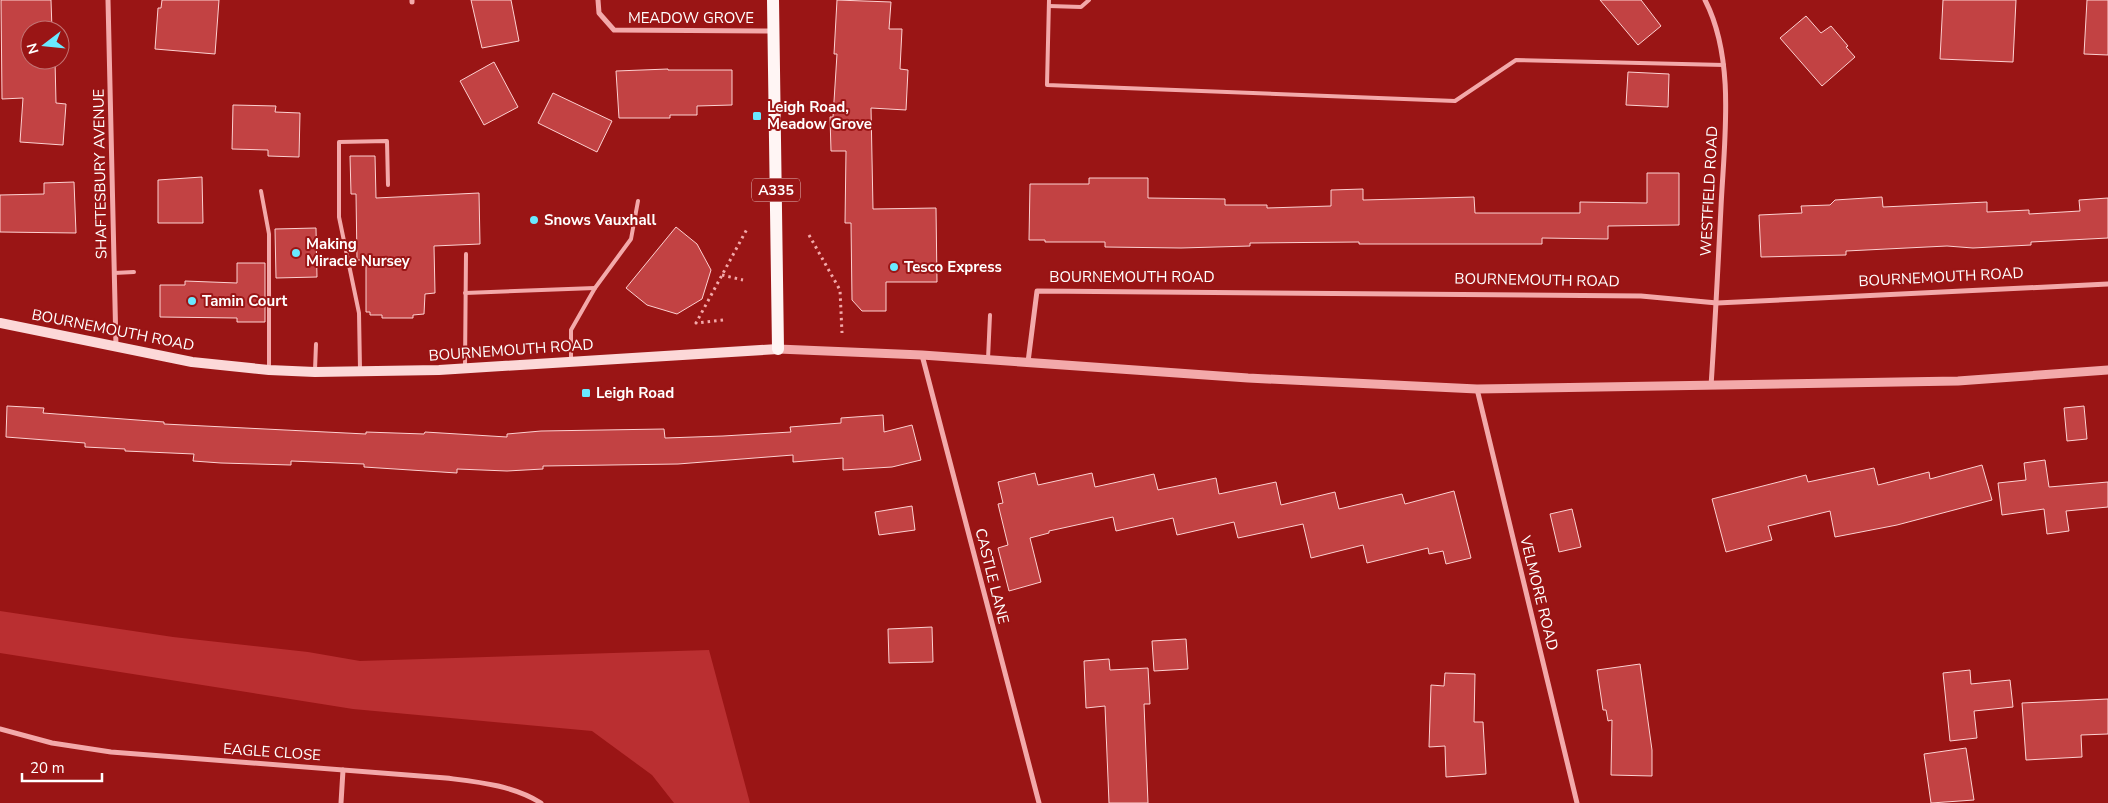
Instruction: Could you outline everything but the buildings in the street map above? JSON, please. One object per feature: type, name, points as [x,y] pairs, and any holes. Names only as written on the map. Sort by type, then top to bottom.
[{"type":"main road","name":"A335","points":[[773,0],[778,349]]},
{"type":"main road","name":"BOURNEMOUTH ROAD","points":[[0,322],[192,362],[269,370],[315,372],[464,368],[778,349]]},
{"type":"street","name":"SHAFTESBURY AVENUE","points":[[108,0],[116,347]]},
{"type":"street","name":"MEADOW GROVE","points":[[598,0],[599,13],[614,30],[773,31]]},
{"type":"street","name":"WESTFIELD ROAD","points":[[1705,0],[1712,13],[1722,47],[1725,129],[1711,386]]},
{"type":"street","name":"BOURNEMOUTH ROAD","points":[[1028,362],[1037,291],[1641,296],[1717,303],[2108,284]]},
{"type":"street","name":"BOURNEMOUTH ROAD","points":[[778,349],[922,354],[1248,378],[1477,388],[1958,381],[2108,370]]},
{"type":"street","name":"CASTLE LANE","points":[[922,354],[1039,803]]},
{"type":"street","name":"VELMORE ROAD","points":[[1477,388],[1577,803]]},
{"type":"street","name":"EAGLE CLOSE","points":[[0,729],[52,743],[111,752],[446,778],[498,786],[526,794],[541,803]]},
{"type":"street","points":[[341,803],[343,770]]},
{"type":"lane","points":[[1049,0],[1046,85],[1455,101],[1516,60],[1724,65]]},
{"type":"lane","points":[[1049,6],[1080,7],[1089,0]]},
{"type":"lane","points":[[360,372],[359,313],[339,217],[339,142],[387,141],[388,185]]},
{"type":"lane","points":[[261,191],[269,234],[269,370]]},
{"type":"lane","points":[[571,361],[571,330],[594,288],[631,239],[638,201]]},
{"type":"lane","points":[[464,368],[466,254]]},
{"type":"lane","points":[[114,273],[134,272]]},
{"type":"lane","points":[[465,293],[594,288]]},
{"type":"lane","points":[[988,359],[990,315]]},
{"type":"lane","points":[[315,372],[316,344]]},
{"type":"path","points":[[723,320],[696,323],[747,228]]},
{"type":"path","points":[[809,235],[840,290],[842,352]]},
{"type":"path","points":[[722,275],[743,280]]},
{"type":"shaded area","points":[[0,611],[173,637],[308,652],[360,661],[709,650],[750,803],[674,803],[652,775],[592,731],[353,709],[0,653]]},
{"type":"place","name":"Leigh Road, Meadow Grove","points":[[757,116]]},
{"type":"place","name":"Snows Vauxhall","points":[[534,220]]},
{"type":"place","name":"Making Miracle Nursey","points":[[296,253]]},
{"type":"place","name":"Tesco Express","points":[[894,267]]},
{"type":"place","name":"Tamin Court","points":[[192,301]]},
{"type":"place","name":"Leigh Road","points":[[586,393]]}]
